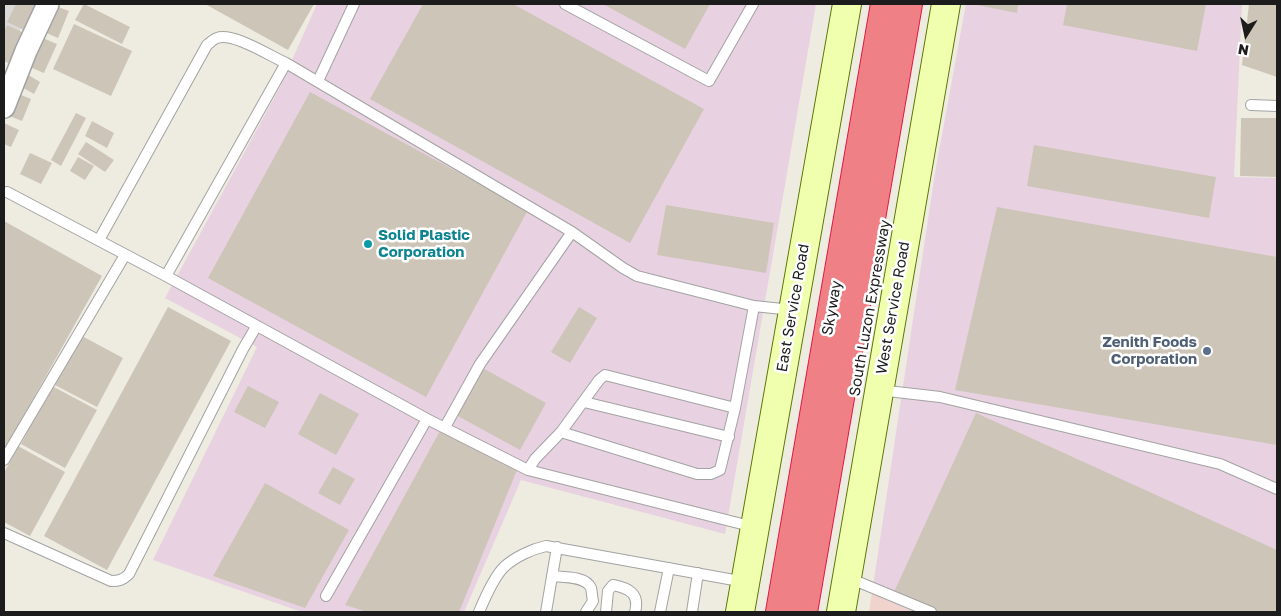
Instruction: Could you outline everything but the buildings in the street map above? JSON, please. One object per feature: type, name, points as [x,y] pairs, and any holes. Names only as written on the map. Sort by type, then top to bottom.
[{"type":"highway","points":[[769,612],[872,4]]},
{"type":"highway","name":"Skyway","points":[[780,612],[885,4]]},
{"type":"highway","name":"Skyway","points":[[803,612],[908,4]]},
{"type":"highway","name":"South Luzon Expressway","points":[[818,612],[922,4]]},
{"type":"main road","name":"East Service Road","points":[[740,612],[733,580],[754,527],[847,4]]},
{"type":"main road","name":"West Service Road","points":[[841,612],[946,4]]},
{"type":"street","points":[[4,107],[26,51],[48,4]]},
{"type":"lane","points":[[318,81],[354,4]]},
{"type":"lane","points":[[565,4],[709,81],[753,4]]},
{"type":"lane","points":[[99,240],[207,44],[217,38],[228,37],[239,40],[318,81],[572,232],[637,276],[754,306],[793,310]]},
{"type":"lane","points":[[166,276],[286,63]]},
{"type":"lane","points":[[1252,104],[1277,106]]},
{"type":"lane","points":[[7,192],[166,276],[427,419],[528,470],[754,527]]},
{"type":"lane","points":[[445,427],[480,364],[572,232]]},
{"type":"lane","points":[[4,460],[124,255]]},
{"type":"lane","points":[[561,432],[697,474],[711,474],[720,470],[729,437],[754,306]]},
{"type":"lane","points":[[4,533],[111,581],[124,579],[129,574],[243,349],[256,327]]},
{"type":"lane","points":[[528,470],[535,459],[561,432],[599,380],[606,375],[735,408]]},
{"type":"lane","points":[[879,390],[940,397],[1220,464],[1277,489]]},
{"type":"lane","points":[[584,402],[729,437]]},
{"type":"lane","points":[[326,596],[427,419]]},
{"type":"lane","points":[[479,612],[485,597],[503,568],[528,552],[546,546],[733,580]]},
{"type":"lane","points":[[546,612],[557,548]]},
{"type":"lane","points":[[660,612],[669,568]]},
{"type":"lane","points":[[692,612],[698,574]]},
{"type":"lane","points":[[552,576],[586,582],[591,588],[593,601],[586,612]]},
{"type":"lane","points":[[847,577],[931,612]]},
{"type":"lane","points":[[606,612],[608,591],[613,585],[625,588],[634,595],[637,605],[635,612]]},
{"type":"shaded area","points":[[4,4],[33,4],[4,62]]},
{"type":"shaded area","points":[[317,4],[816,4],[725,534],[521,480],[464,612],[302,612],[153,560],[257,347],[165,298],[280,87]]},
{"type":"shaded area","points":[[966,4],[1242,4],[1234,177],[1277,178],[1277,612],[913,612],[872,593],[935,173]]},
{"type":"shaded area","points":[[872,593],[913,612],[869,612]]},
{"type":"place","name":"Solid Plastic Corporation","points":[[368,244]]},
{"type":"place","name":"Zenith Foods Corporation","points":[[1207,351]]}]
